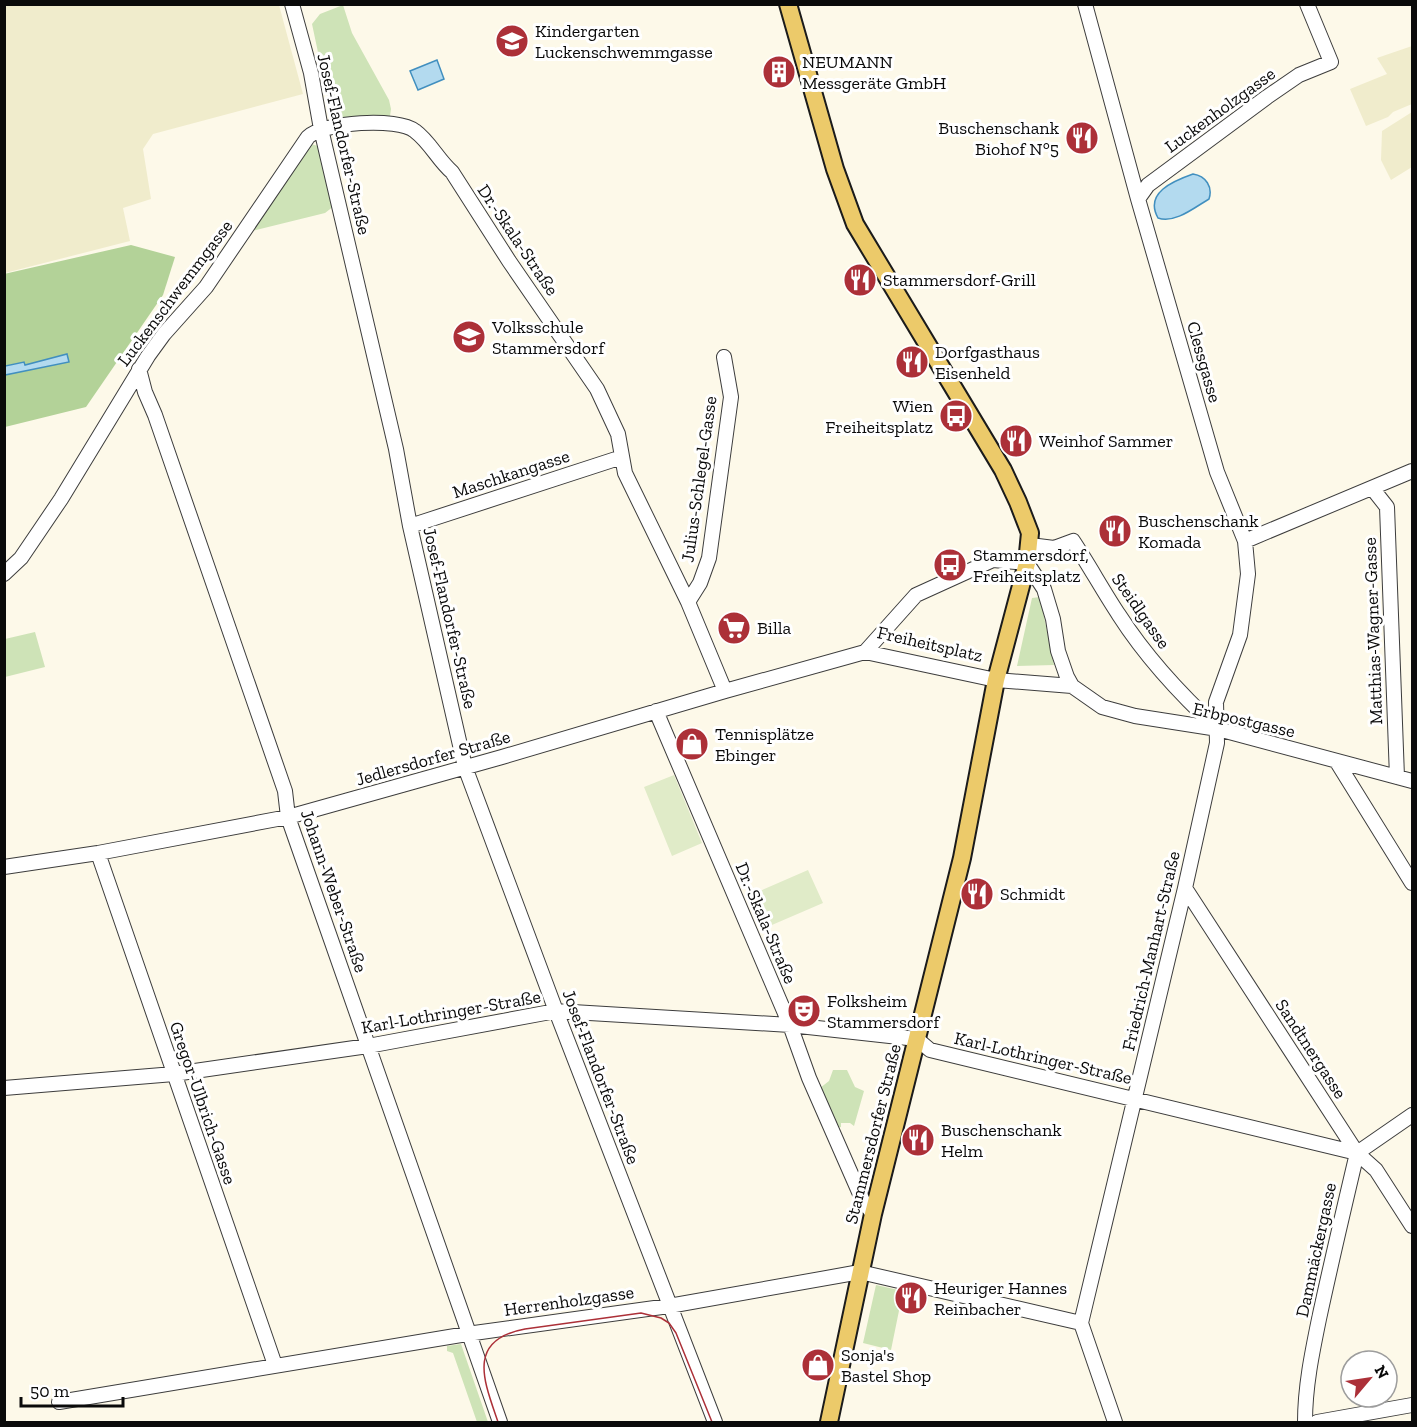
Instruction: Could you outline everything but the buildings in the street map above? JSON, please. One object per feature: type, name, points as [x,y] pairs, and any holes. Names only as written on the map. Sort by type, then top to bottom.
[{"type":"main road","points":[[789,4],[835,169],[855,224],[1003,470],[1030,533],[1028,562]]},
{"type":"main road","name":"Freiheitsplatz","points":[[996,680],[1028,562]]},
{"type":"main road","name":"Stammersdorfer Straße","points":[[829,1422],[873,1214],[962,858],[996,680]]},
{"type":"street","name":"Josef-Flandorfer-Straße","points":[[292,4],[311,73],[321,129],[398,459],[410,526],[465,767],[556,1011],[715,1422]]},
{"type":"street","name":"Clessgasse","points":[[1085,4],[1216,472],[1245,541],[1248,574],[1240,635],[1216,702],[1218,729]]},
{"type":"street","name":"Luckenholzgasse","points":[[1138,199],[1148,185],[1267,97],[1299,75],[1331,62],[1307,4]]},
{"type":"street","name":"Dr.-Skala-Straße","points":[[321,129],[391,123],[415,130],[452,172],[597,388],[618,434],[625,473],[688,602],[725,691]]},
{"type":"street","name":"Luckenschwemmgasse","points":[[4,574],[21,558],[54,508],[139,369],[164,334],[206,287],[308,137],[321,129]]},
{"type":"street","name":"Julius-Schlegel-Gasse","points":[[688,602],[700,584],[709,558],[731,397],[724,357]]},
{"type":"street","name":"Johann-Weber-Straße","points":[[139,369],[285,791],[288,817],[467,1334],[500,1422]]},
{"type":"street","name":"Maschkangasse","points":[[410,526],[622,457]]},
{"type":"street","points":[[1245,541],[1413,471]]},
{"type":"street","name":"Matthias-Wagner-Gasse","points":[[1372,488],[1386,507],[1397,777]]},
{"type":"street","name":"Steidlgasse","points":[[1029,545],[1054,548],[1073,541],[1118,615],[1141,647],[1192,705],[1218,729]]},
{"type":"street","name":"Freiheitsplatz","points":[[1028,562],[993,560],[916,595],[865,652],[996,680],[1072,686]]},
{"type":"street","points":[[1028,562],[1044,589],[1053,619],[1058,651],[1072,686]]},
{"type":"street","name":"Jedlersdorfer Straße","points":[[4,867],[98,853],[288,817],[865,652]]},
{"type":"street","name":"Erbpostgasse","points":[[1072,686],[1102,707],[1135,716],[1218,729],[1413,781]]},
{"type":"street","name":"Dr.-Skala-Straße","points":[[656,711],[790,1025],[809,1078],[863,1201],[873,1214]]},
{"type":"street","name":"Friedrich-Manhart-Straße","points":[[1081,1323],[1185,888],[1217,743],[1218,729]]},
{"type":"street","points":[[1336,762],[1413,883]]},
{"type":"street","name":"Gregor-Ulbrich-Gasse","points":[[98,853],[275,1365]]},
{"type":"street","name":"Sandtnergasse","points":[[1185,888],[1357,1153],[1376,1170],[1413,1226]]},
{"type":"street","name":"Karl-Lothringer-Straße","points":[[4,1088],[174,1074],[368,1046],[556,1011],[790,1025],[917,1039],[930,1050],[1357,1153]]},
{"type":"street","points":[[1357,1153],[1413,1115]]},
{"type":"street","name":"Dammäckergasse","points":[[1305,1422],[1309,1372],[1331,1263],[1357,1153]]},
{"type":"street","name":"Herrenholzgasse","points":[[59,1402],[467,1334],[669,1306],[860,1272],[1081,1323]]},
{"type":"street","points":[[1081,1323],[1115,1422]]},
{"type":"street","points":[[1317,1422],[1413,1405]]},
{"type":"shaded area","points":[[4,5],[279,5],[303,94],[153,134],[143,149],[151,199],[123,208],[130,241],[5,273]]},
{"type":"shaded area","points":[[1412,46],[1412,104],[1366,126],[1350,89],[1387,74],[1377,58]]},
{"type":"shaded area","points":[[1412,112],[1412,167],[1391,180],[1381,160],[1382,131]]},
{"type":"green space","points":[[343,5],[352,33],[389,100],[390,116],[333,123],[312,24],[320,14]]},
{"type":"green space","points":[[311,144],[318,146],[334,206],[325,213],[252,231]]},
{"type":"green space","points":[[131,245],[175,257],[163,295],[86,407],[5,427],[4,274]]},
{"type":"green space","points":[[1040,597],[1054,665],[1017,666],[1032,598]]},
{"type":"green space","points":[[35,632],[45,667],[5,677],[5,639]]},
{"type":"green space","points":[[674,775],[702,843],[672,856],[644,787]]},
{"type":"green space","points":[[808,870],[823,903],[760,930],[746,897]]},
{"type":"green space","points":[[833,1070],[847,1070],[855,1087],[864,1091],[854,1126],[850,1123],[841,1123],[841,1127],[836,1128],[820,1088],[829,1081]]},
{"type":"green space","points":[[876,1285],[903,1291],[891,1350],[863,1343]]},
{"type":"green space","points":[[461,1344],[488,1422],[477,1422],[453,1353],[447,1351],[447,1346]]},
{"type":"water","points":[[437,60],[444,79],[418,90],[410,71]]},
{"type":"water","points":[[1193,174],[1202,177],[1209,186],[1209,199],[1178,217],[1158,218],[1155,202],[1158,195],[1169,184]]},
{"type":"water","points":[[67,354],[69,362],[5,375],[5,366],[24,362],[25,365]]},
{"type":"tram line","points":[[498,1422],[488,1392],[484,1364],[487,1352],[494,1342],[506,1334],[525,1329],[641,1313],[661,1318],[669,1323],[676,1333],[712,1422]]},
{"type":"place","name":"Kindergarten Luckenschwemmgasse","points":[[512,41]]},
{"type":"place","name":"NEUMANN Messgeräte GmbH","points":[[779,72]]},
{"type":"place","name":"Buschenschank Biohof N°5","points":[[1082,138]]},
{"type":"place","name":"Stammersdorf-Grill","points":[[860,280]]},
{"type":"place","name":"Volksschule Stammersdorf","points":[[469,337]]},
{"type":"place","name":"Dorfgasthaus Eisenheld","points":[[912,362]]},
{"type":"place","name":"Wien Freiheitsplatz","points":[[956,416]]},
{"type":"place","name":"Weinhof Sammer","points":[[1016,441]]},
{"type":"place","name":"Buschenschank Komada","points":[[1115,531]]},
{"type":"place","name":"Stammersdorf, Freiheitsplatz","points":[[950,565]]},
{"type":"place","name":"Billa","points":[[734,628]]},
{"type":"place","name":"Tennisplätze Ebinger","points":[[692,744]]},
{"type":"place","name":"Schmidt","points":[[977,894]]},
{"type":"place","name":"Folksheim Stammersdorf","points":[[804,1011]]},
{"type":"place","name":"Buschenschank Helm","points":[[918,1140]]},
{"type":"place","name":"Heuriger Hannes Reinbacher","points":[[911,1298]]},
{"type":"place","name":"Sonja's Bastel Shop","points":[[818,1365]]}]
